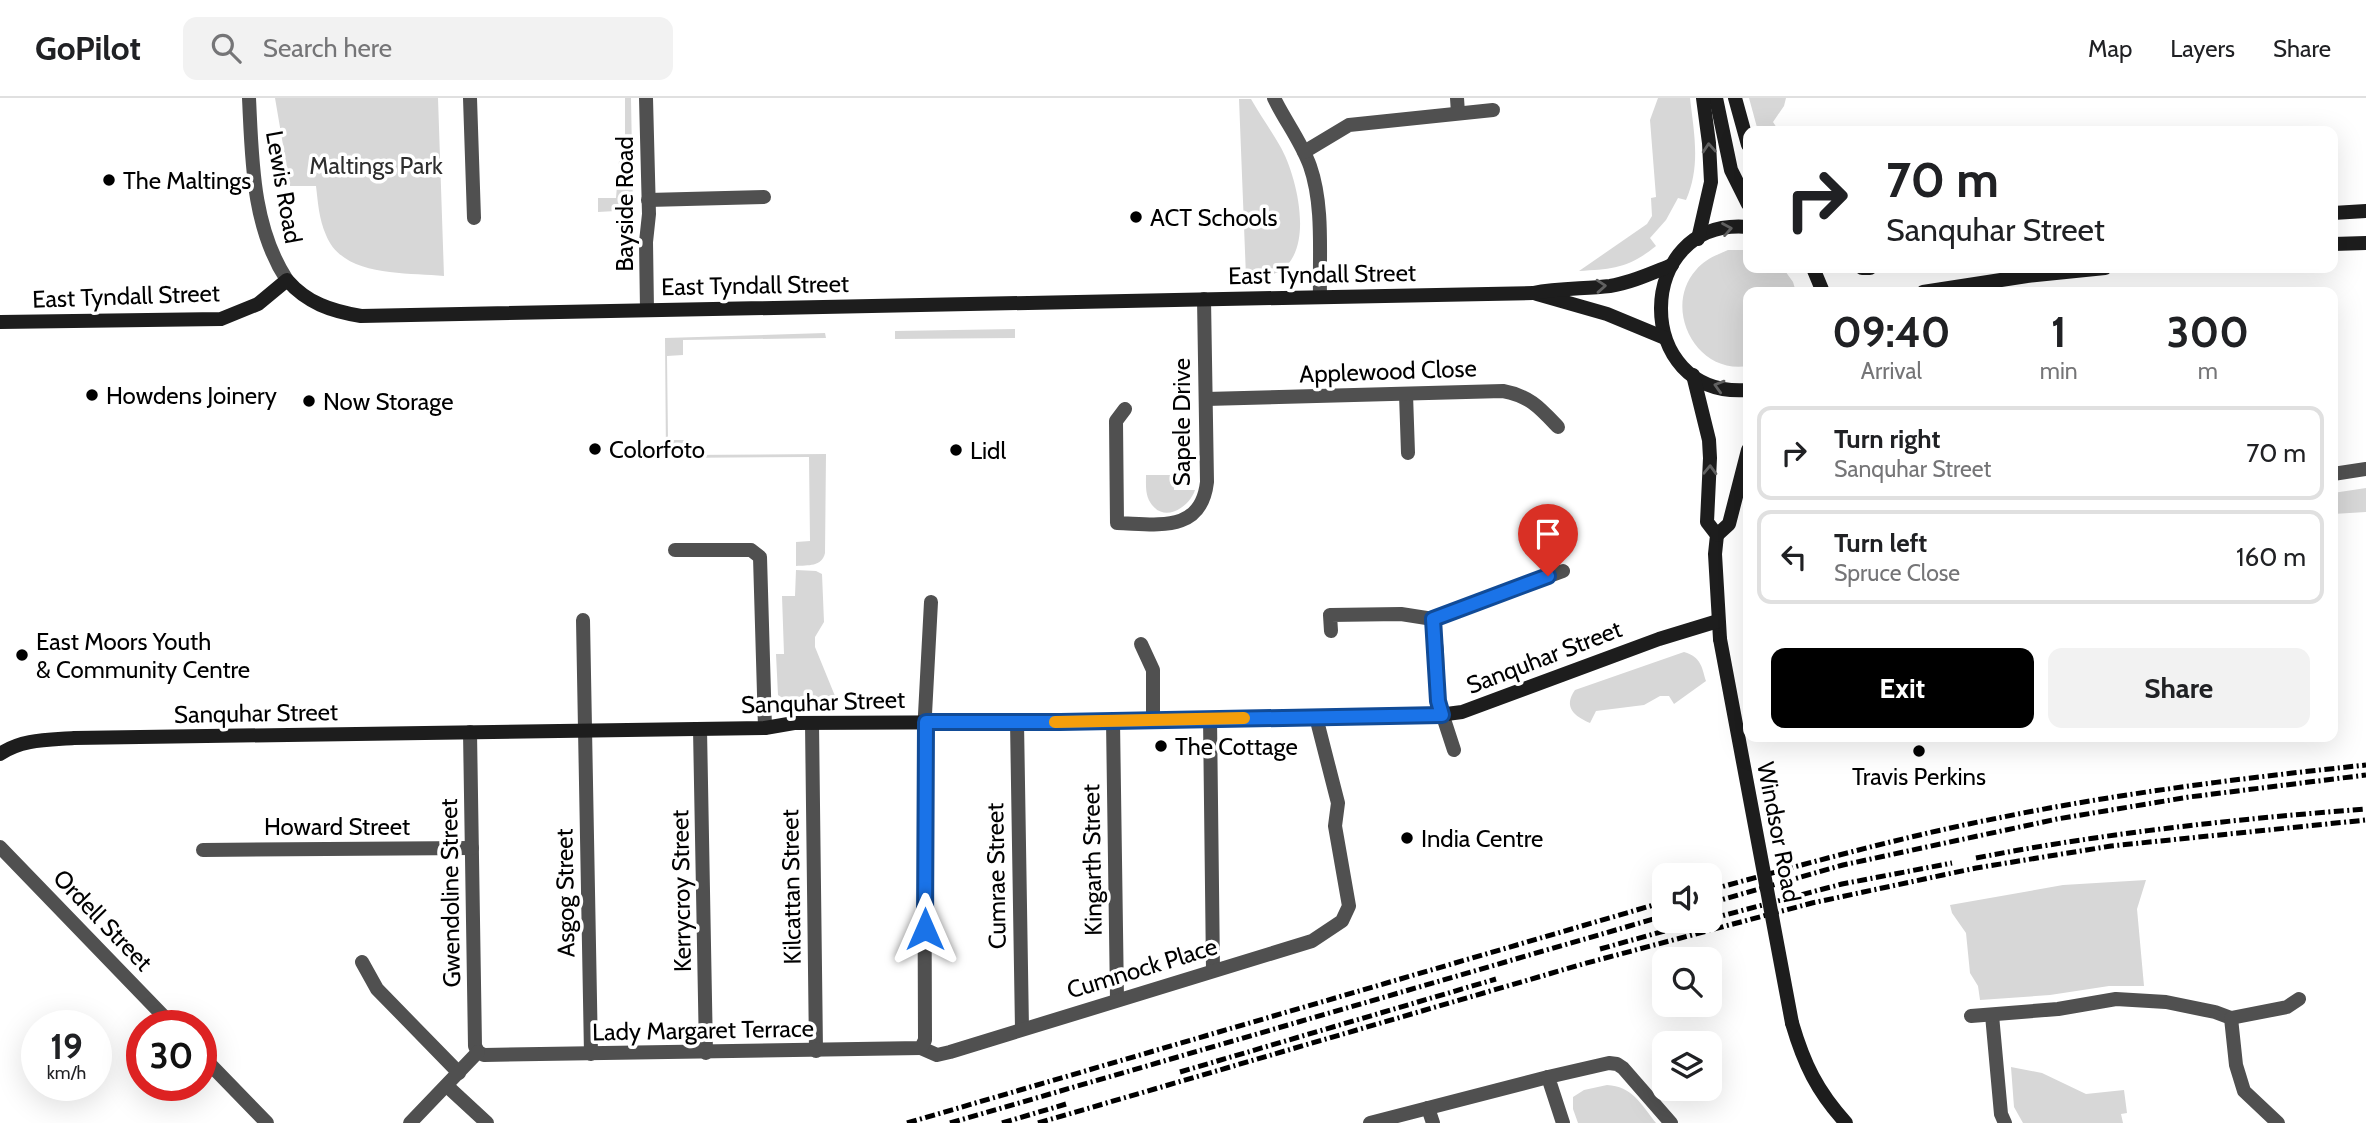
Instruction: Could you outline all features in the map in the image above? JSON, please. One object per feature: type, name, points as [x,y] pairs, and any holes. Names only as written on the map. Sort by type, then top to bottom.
[{"type":"street","name":"Lewis Road","points":[[249,98],[252,155],[262,222],[269,248],[287,280]]},
{"type":"street","points":[[470,98],[474,218]]},
{"type":"street","name":"Bayside Road","points":[[646,98],[647,310]]},
{"type":"street","points":[[1273,98],[1304,152],[1312,173],[1318,205],[1320,297]]},
{"type":"street","points":[[1698,239],[1711,182],[1703,98]]},
{"type":"street","points":[[1716,98],[1731,170],[1743,194]]},
{"type":"street","points":[[1735,98],[1743,127]]},
{"type":"street","points":[[1304,152],[1349,124],[1458,106],[1493,110]]},
{"type":"street","points":[[648,200],[764,197]]},
{"type":"street","points":[[2338,213],[2366,211]]},
{"type":"street","points":[[1743,228],[1718,230],[1698,239],[1684,251],[1672,265],[1662,288],[1660,313],[1665,338],[1676,359],[1693,375],[1713,386],[1743,390]]},
{"type":"street","points":[[2338,244],[2366,243]]},
{"type":"street","name":"East Tyndall Street","points":[[0,322],[221,319],[258,304],[287,280],[305,298],[321,306],[361,316],[1533,293],[1626,283],[1672,265]]},
{"type":"street","points":[[1959,287],[2058,273]]},
{"type":"street","name":"East Tyndall Street","points":[[1533,293],[1607,314],[1665,338]]},
{"type":"street","name":"Sapele Drive","points":[[1125,409],[1116,421],[1117,523],[1171,524],[1184,521],[1202,504],[1206,492],[1204,299]]},
{"type":"street","name":"Windsor Road","points":[[1693,375],[1709,440],[1707,522],[1717,535]]},
{"type":"street","name":"Applewood Close","points":[[1206,399],[1503,391],[1518,394],[1535,403],[1558,427]]},
{"type":"street","points":[[1406,394],[1408,453]]},
{"type":"street","name":"Windsor Road","points":[[1743,469],[1729,524],[1717,535],[1715,554],[1720,639],[1792,1023],[1807,1068],[1821,1093],[1846,1123]]},
{"type":"street","points":[[2338,473],[2366,469]]},
{"type":"street","points":[[676,551],[751,551],[760,557],[765,728]]},
{"type":"street","points":[[1331,631],[1330,615],[1401,614],[1433,619],[1563,571]]},
{"type":"street","points":[[923,1044],[926,722],[931,602]]},
{"type":"street","points":[[1433,619],[1438,701],[1454,750]]},
{"type":"street","name":"Asgog Street","points":[[583,620],[591,1054]]},
{"type":"street","name":"Sanquhar Street","points":[[0,754],[12,747],[35,741],[74,738],[765,728],[794,723],[1442,715],[1474,708],[1659,639],[1718,621]]},
{"type":"street","points":[[1141,644],[1153,670],[1153,720]]},
{"type":"street","name":"Cumnock Place","points":[[950,1052],[1312,941],[1343,919],[1349,906],[1334,820],[1338,803],[1317,716]]},
{"type":"street","points":[[1210,718],[1213,970]]},
{"type":"street","name":"Kingarth Street","points":[[1113,721],[1117,999]]},
{"type":"street","name":"Cumrae Street","points":[[1017,722],[1022,1029]]},
{"type":"street","name":"Kilcattan Street","points":[[812,723],[816,1051]]},
{"type":"street","name":"Kerrycroy Street","points":[[701,729],[706,1053]]},
{"type":"street","name":"Gwendoline Street","points":[[470,732],[475,1046],[478,1052]]},
{"type":"street","name":"Ordell Street","points":[[0,847],[158,1010]]},
{"type":"street","name":"Howard Street","points":[[203,850],[472,848]]},
{"type":"street","points":[[362,962],[377,989],[459,1073]]},
{"type":"street","points":[[1971,1016],[2058,1009],[2116,999],[2166,1002],[2231,1018],[2287,1007],[2299,999]]},
{"type":"street","points":[[1992,1015],[2001,1114],[2005,1123]]},
{"type":"street","points":[[2231,1018],[2236,1065],[2244,1091],[2277,1123]]},
{"type":"street","name":"Lady Margaret Terrace","points":[[478,1052],[484,1055],[706,1053],[816,1051],[923,1044],[937,1055],[950,1052]]},
{"type":"street","points":[[410,1123],[478,1052]]},
{"type":"street","points":[[1370,1123],[1602,1064],[1617,1064],[1623,1068],[1671,1123]]},
{"type":"street","points":[[217,1071],[267,1123]]},
{"type":"street","points":[[1548,1077],[1563,1123]]},
{"type":"street","points":[[447,1086],[487,1123]]},
{"type":"street","points":[[1428,1108],[1433,1123]]},
{"type":"green space","name":"Maltings Park","points":[[275,98],[438,98],[444,276],[377,270],[346,259],[334,249],[322,223],[316,186],[290,186]]},
{"type":"green space","points":[[625,98],[631,98],[633,210],[598,212],[598,198],[616,198],[619,161],[625,161]]},
{"type":"green space","points":[[1658,98],[1690,98],[1695,162],[1686,200],[1678,198],[1666,220],[1650,238],[1656,246],[1637,259],[1620,266],[1579,271],[1647,224],[1652,216],[1651,198],[1656,197],[1650,120]]},
{"type":"green space","points":[[1749,98],[1786,98],[1773,122],[1776,126],[1757,126]]},
{"type":"green space","points":[[1239,99],[1251,99],[1280,146],[1292,175],[1300,212],[1297,248],[1290,262],[1278,272],[1266,276],[1246,277]]},
{"type":"green space","points":[[1728,250],[1743,250],[1743,273],[1787,273],[1794,287],[1743,287],[1743,366],[1729,366],[1713,360],[1700,350],[1690,336],[1684,319],[1682,302],[1686,285],[1696,270]]},
{"type":"green space","points":[[1015,329],[1015,338],[895,339],[895,331]]},
{"type":"green space","points":[[825,333],[826,338],[683,340],[683,355],[667,356],[668,440],[684,440],[684,455],[826,454],[825,553],[818,563],[796,566],[796,542],[810,541],[809,457],[666,458],[665,338]]},
{"type":"green space","points":[[1146,475],[1174,475],[1174,490],[1195,490],[1183,507],[1164,512],[1150,502],[1146,491]]},
{"type":"green space","points":[[2366,488],[2366,512],[2338,514],[2338,492]]},
{"type":"green space","points":[[796,570],[822,574],[824,622],[815,637],[815,647],[835,696],[835,706],[789,702],[778,695],[776,654],[784,654],[782,596],[795,596]]},
{"type":"green space","points":[[1684,652],[1698,660],[1706,681],[1674,704],[1669,696],[1660,696],[1644,705],[1596,711],[1590,723],[1575,714],[1570,706],[1575,690]]},
{"type":"green space","points":[[2146,880],[2137,909],[2144,986],[2109,986],[2050,995],[1980,1000],[1978,986],[1970,973],[1966,933],[1952,913],[1950,905],[2063,885]]},
{"type":"green space","points":[[2011,1067],[2042,1073],[2086,1094],[2124,1090],[2127,1113],[2121,1114],[2123,1123],[2023,1123],[2014,1107]]},
{"type":"green space","points":[[1607,1085],[1630,1092],[1656,1123],[1578,1123],[1573,1109],[1573,1097],[1584,1090]]},
{"type":"railway","points":[[1722,887],[1889,842],[2044,809],[2182,787],[2366,765]]},
{"type":"railway","points":[[1722,900],[1843,865],[2057,819],[2189,797],[2366,775]]},
{"type":"railway","points":[[1976,858],[2170,828],[2366,809]]},
{"type":"railway","points":[[1038,1123],[1583,964],[1812,903],[1976,868],[2111,846],[2366,820]]},
{"type":"railway","points":[[1722,916],[1842,884],[1952,863]]},
{"type":"railway","points":[[907,1123],[1652,906]]},
{"type":"railway","points":[[950,1123],[1652,919]]},
{"type":"railway","points":[[1600,949],[1657,933]]},
{"type":"railway","points":[[1180,1072],[1496,979]]},
{"type":"railway","points":[[1002,1123],[1066,1104]]},
{"type":"slow traffic","points":[[1055,722],[1244,718]]},
{"type":"place","name":"The Maltings","points":[[109,180]]},
{"type":"place","name":"ACT Schools","points":[[1136,217]]},
{"type":"place","name":"Howdens Joinery","points":[[92,395]]},
{"type":"place","name":"Now Storage","points":[[309,401]]},
{"type":"place","name":"Colorfoto","points":[[595,449]]},
{"type":"place","name":"Lidl","points":[[956,450]]},
{"type":"place","name":"East Moors Youth & Community Centre","points":[[22,655]]},
{"type":"place","name":"The Cottage","points":[[1161,746]]},
{"type":"place","name":"Travis Perkins","points":[[1919,751]]},
{"type":"place","name":"India Centre","points":[[1407,838]]},
{"type":"route","points":[[925,929],[926,722],[1442,715],[1438,701],[1433,619],[1548,576]]}]
